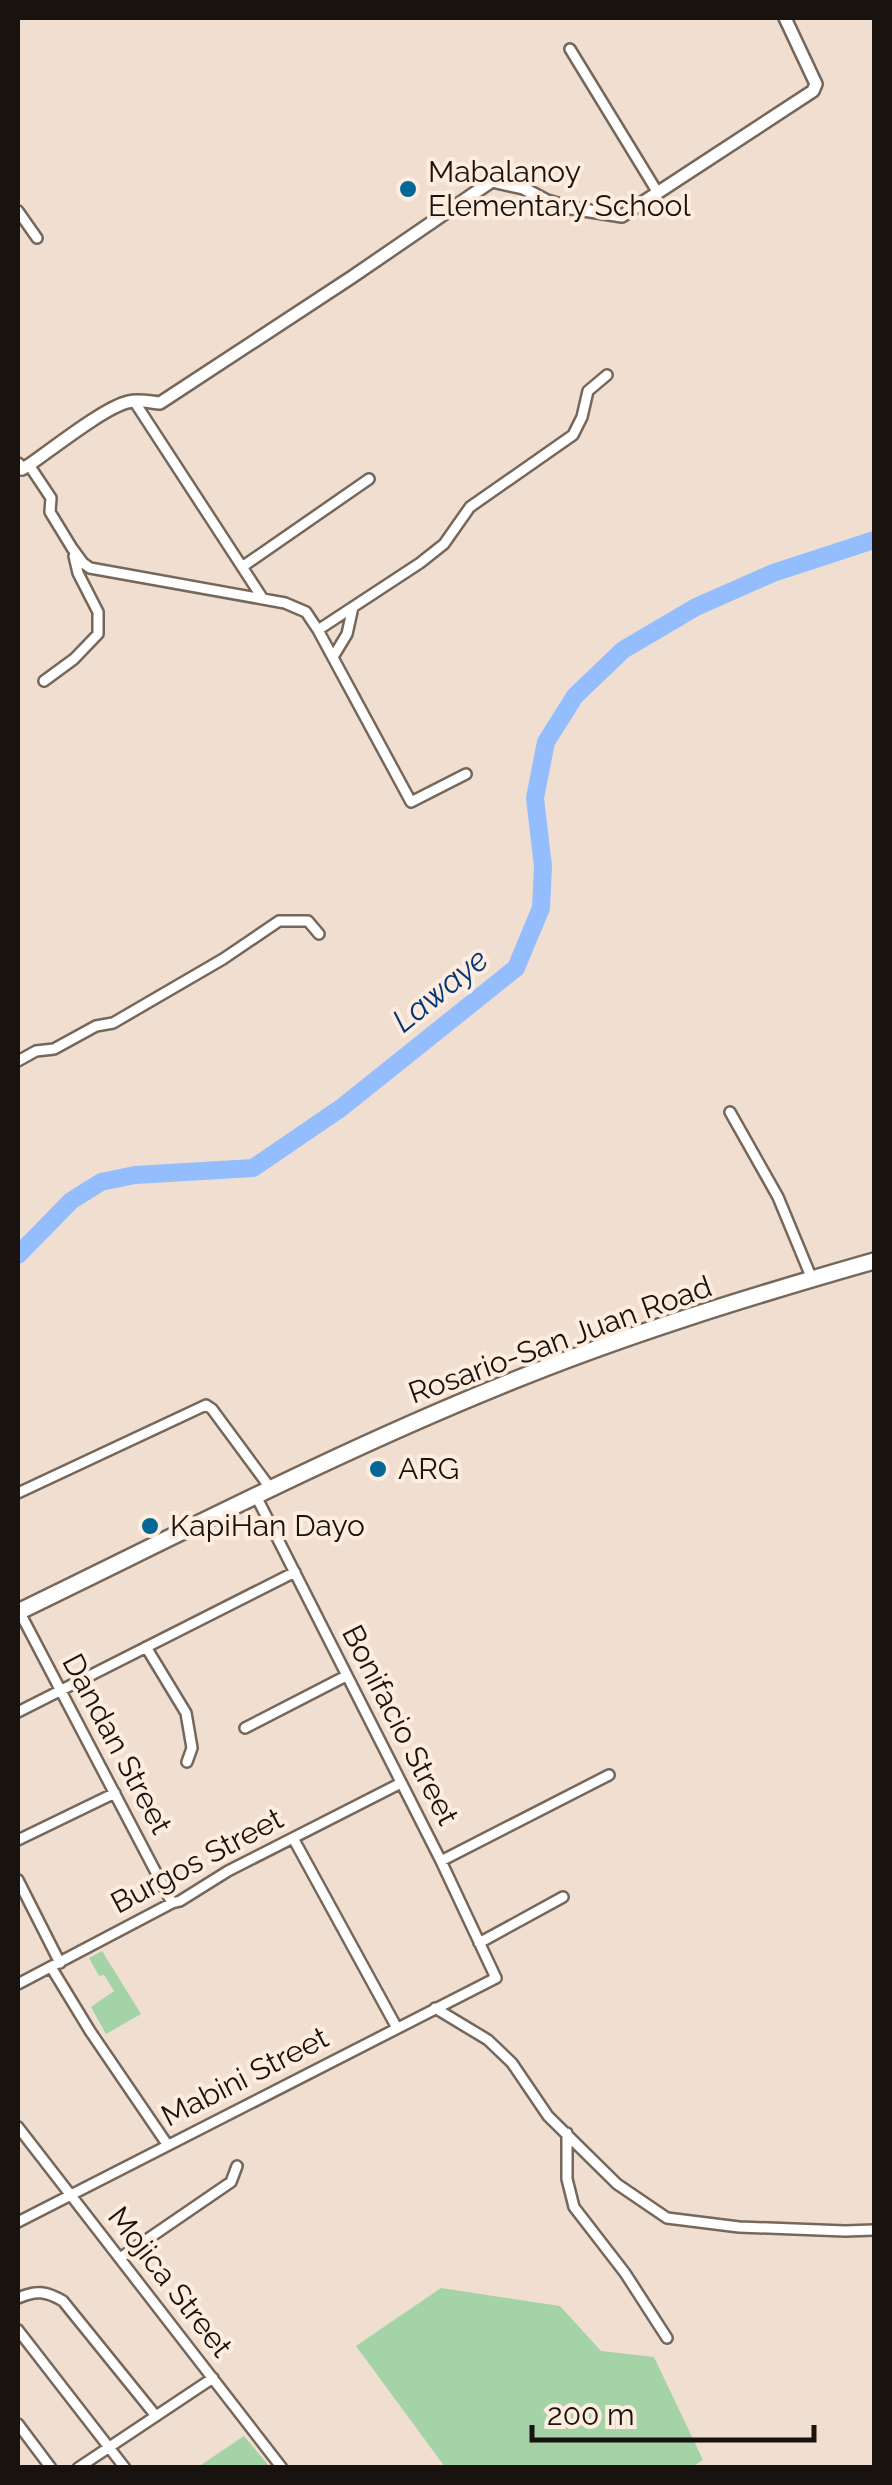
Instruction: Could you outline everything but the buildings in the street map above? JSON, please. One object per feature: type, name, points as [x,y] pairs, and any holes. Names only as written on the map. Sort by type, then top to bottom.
[{"type":"main road","name":"Rosario-San Juan Road","points":[[18,1611],[374,1440],[538,1371],[646,1332],[874,1260]]},
{"type":"street","points":[[466,774],[412,802],[306,612],[285,603],[90,568],[72,548],[50,512],[50,498],[23,465],[126,402],[160,403],[492,181],[523,188],[547,201],[622,216],[813,91],[816,84],[785,18]]},
{"type":"street","points":[[570,49],[658,194]]},
{"type":"street","points":[[18,211],[37,238]]},
{"type":"street","points":[[318,630],[420,563],[444,544],[470,506],[573,434],[582,417],[588,390],[607,375]]},
{"type":"street","points":[[134,401],[263,599]]},
{"type":"street","points":[[242,566],[369,479]]},
{"type":"street","points":[[44,681],[74,660],[98,634],[98,612],[78,573],[72,548]]},
{"type":"street","points":[[333,657],[347,634],[353,608]]},
{"type":"street","points":[[18,1061],[36,1051],[54,1049],[96,1026],[113,1023],[223,960],[279,921],[308,921],[319,934]]},
{"type":"street","points":[[730,1112],[778,1197],[812,1278]]},
{"type":"street","name":"Bonifacio Street","points":[[18,1493],[206,1406],[212,1409],[263,1493],[295,1572],[496,1978]]},
{"type":"street","points":[[18,1712],[295,1572]]},
{"type":"street","name":"Dandan Street","points":[[18,1611],[172,1903]]},
{"type":"street","points":[[146,1647],[186,1713],[192,1748],[187,1762]]},
{"type":"street","points":[[245,1728],[346,1676]]},
{"type":"street","points":[[441,1861],[609,1775]]},
{"type":"street","name":"Burgos Street","points":[[18,1984],[401,1783]]},
{"type":"street","points":[[18,1840],[115,1793]]},
{"type":"street","points":[[292,1838],[397,2028]]},
{"type":"street","points":[[18,1880],[55,1965],[90,2031],[167,2144]]},
{"type":"street","points":[[479,1943],[563,1897]]},
{"type":"street","name":"Mabini Street","points":[[18,2222],[496,1978]]},
{"type":"street","points":[[435,2008],[488,2040],[512,2064],[548,2116],[618,2184],[668,2218],[739,2227],[874,2230]]},
{"type":"street","name":"Mojica Street","points":[[18,2127],[282,2468]]},
{"type":"street","points":[[567,2133],[567,2180],[574,2207],[667,2338]]},
{"type":"street","points":[[120,2258],[232,2182],[237,2166]]},
{"type":"street","points":[[18,2298],[32,2291],[48,2292],[64,2301],[156,2416]]},
{"type":"street","points":[[18,2330],[125,2468]]},
{"type":"street","points":[[78,2468],[213,2378]]},
{"type":"street","points":[[18,2424],[51,2468]]},
{"type":"green space","points":[[102,1951],[141,2014],[106,2034],[91,2007],[114,1991],[89,1958]]},
{"type":"green space","points":[[441,2288],[560,2306],[601,2351],[654,2357],[703,2460],[690,2468],[445,2467],[356,2346]]},
{"type":"green space","points":[[244,2436],[270,2467],[198,2467]]},
{"type":"waterway","name":"Lawaye","points":[[18,1255],[71,1201],[101,1182],[135,1175],[253,1168],[341,1108],[516,968],[541,908],[543,866],[535,798],[546,742],[575,696],[623,650],[696,607],[773,573],[874,540]]},
{"type":"place","name":"Mabalanoy Elementary School","points":[[408,189]]},
{"type":"place","name":"ARG","points":[[378,1469]]},
{"type":"place","name":"KapiHan Dayo","points":[[150,1526]]}]
